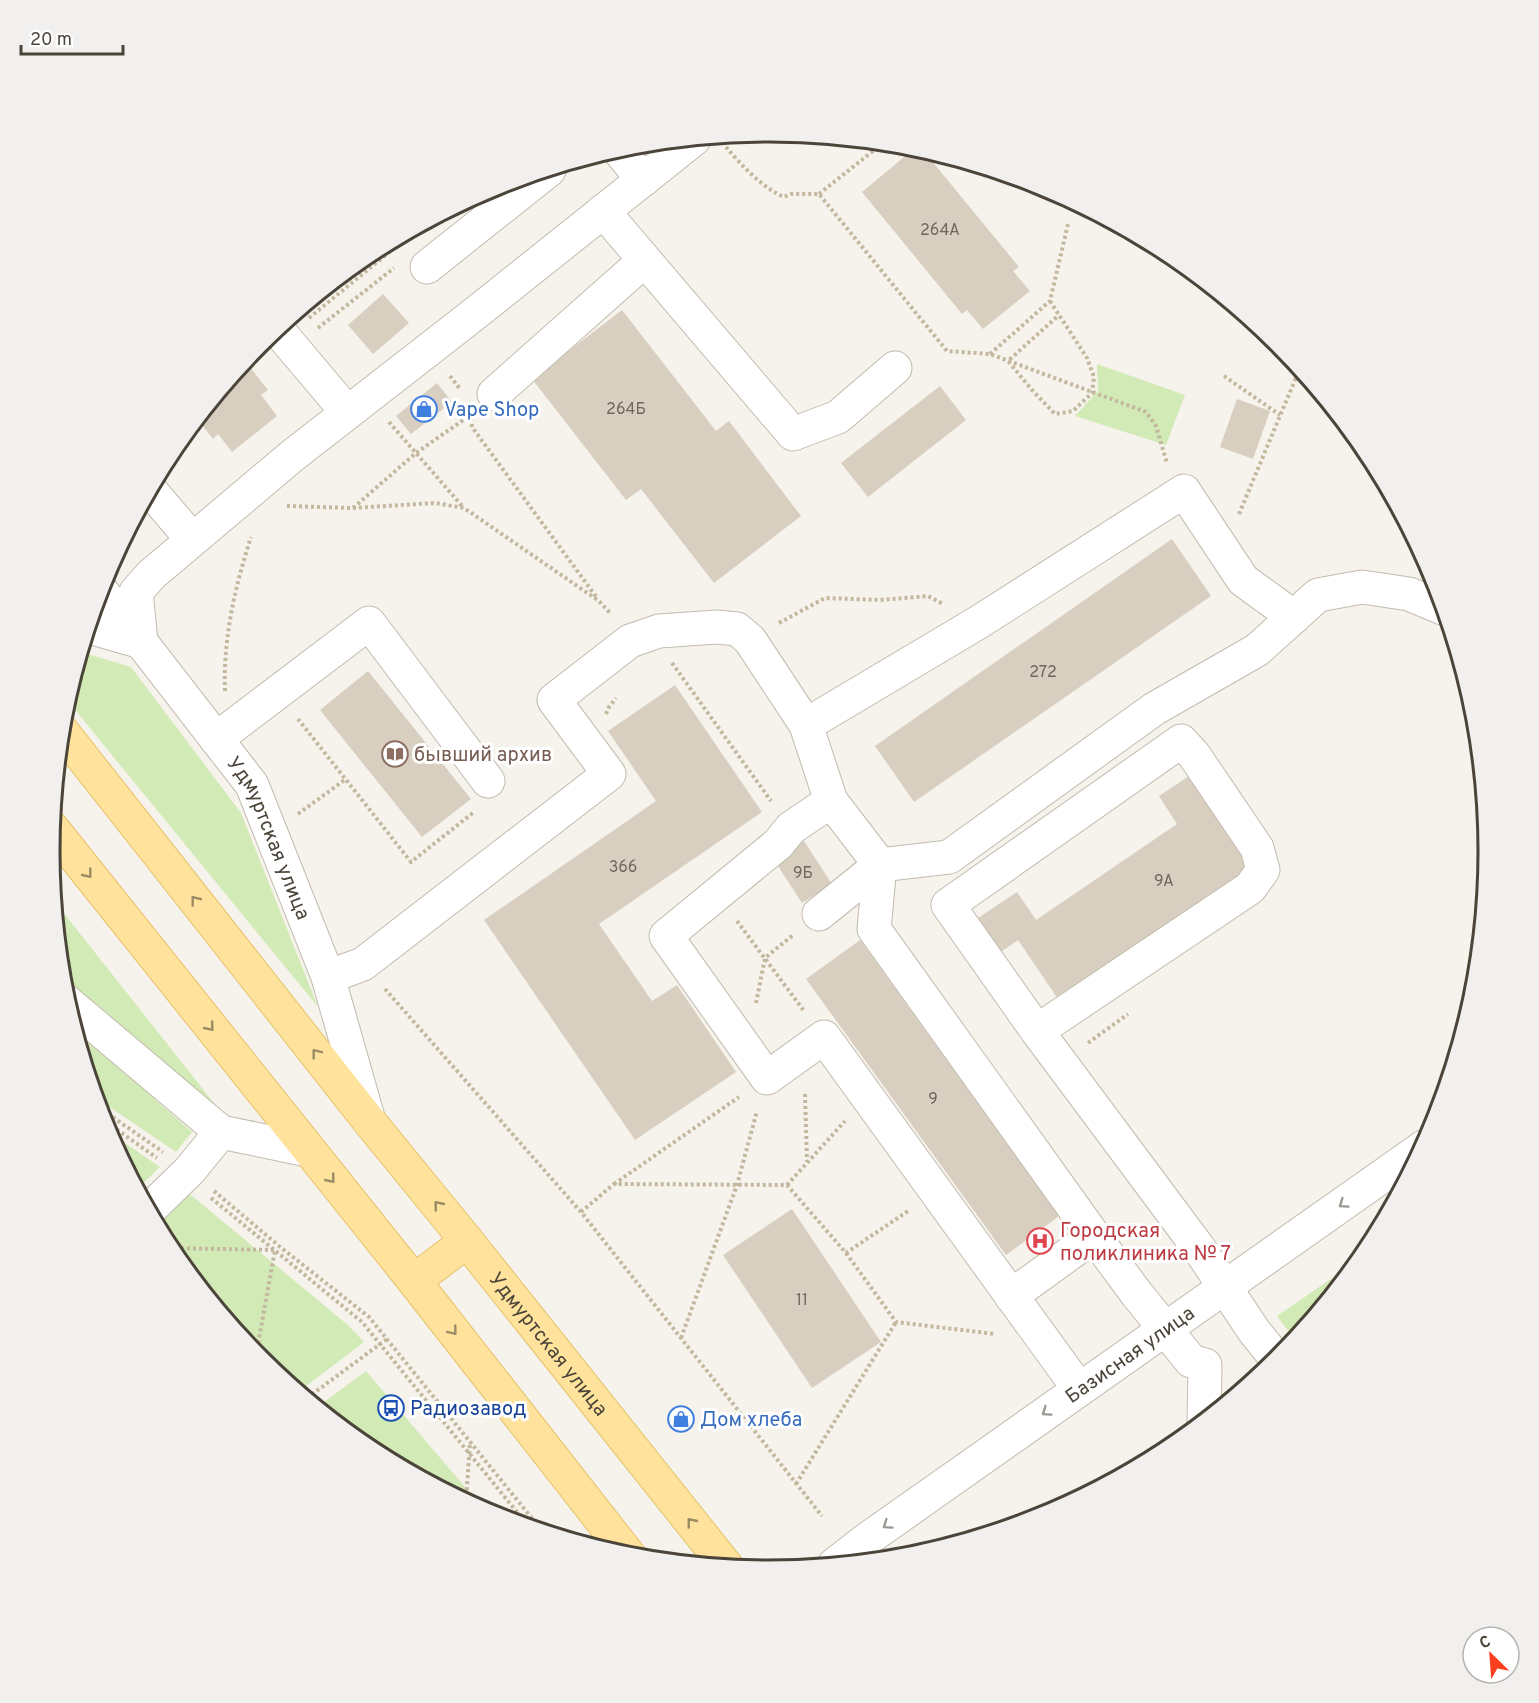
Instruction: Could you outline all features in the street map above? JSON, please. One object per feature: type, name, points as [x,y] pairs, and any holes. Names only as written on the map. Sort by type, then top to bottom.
[{"type":"main road","name":"Удмуртская улица","points":[[69,739],[369,1121],[720,1559]]},
{"type":"main road","points":[[61,839],[414,1281],[621,1545]]},
{"type":"main road","points":[[414,1281],[467,1241]]},
{"type":"street","points":[[96,629],[141,642],[136,592],[151,575],[347,412],[643,180],[700,146]]},
{"type":"street","points":[[625,157],[643,180]]},
{"type":"street","points":[[427,267],[532,183]]},
{"type":"street","points":[[603,212],[794,434],[838,417],[895,368]]},
{"type":"street","points":[[482,401],[644,261]]},
{"type":"street","points":[[285,338],[347,412]]},
{"type":"street","points":[[806,725],[979,622],[1184,491],[1243,580],[1294,617]]},
{"type":"street","points":[[155,496],[192,539]]},
{"type":"street","points":[[819,914],[880,866],[949,857],[1154,709],[1257,650],[1318,595],[1362,587],[1409,594],[1434,604]]},
{"type":"street","name":"Удмуртская улица","points":[[107,598],[252,785],[328,977],[369,1121]]},
{"type":"street","points":[[216,739],[369,623],[488,781]]},
{"type":"street","points":[[328,977],[363,964],[609,774],[554,700],[630,640],[659,631],[717,627],[736,629],[750,640],[806,725],[831,801],[880,866],[928,883],[948,905],[1271,1353]]},
{"type":"street","points":[[1037,1031],[1250,888],[1263,870],[1257,848],[1194,754],[1180,741],[1154,709]]},
{"type":"street","points":[[948,905],[1180,741]]},
{"type":"street","points":[[831,801],[791,828],[778,844],[666,936],[766,1078],[814,1045],[867,1096],[1078,1389]]},
{"type":"street","points":[[880,866],[874,928],[1094,1236],[1191,1362],[1205,1365],[1204,1411]]},
{"type":"street","points":[[79,1012],[221,1132],[308,1150]]},
{"type":"street","points":[[154,1204],[186,1173],[221,1132]]},
{"type":"street","name":"Базисная улица","points":[[845,1556],[1078,1389],[1226,1287],[1387,1190],[1402,1173]]},
{"type":"street","points":[[1011,1296],[1094,1236]]},
{"type":"path","points":[[714,145],[739,162],[772,192],[784,197],[791,194],[819,194],[874,150]]},
{"type":"path","points":[[819,194],[947,351],[990,354],[1146,412],[1156,426],[1171,474],[1184,491]]},
{"type":"path","points":[[990,354],[1050,301],[1068,224]]},
{"type":"path","points":[[285,338],[415,252],[427,267]]},
{"type":"path","points":[[285,338],[384,256]]},
{"type":"path","points":[[1008,361],[1055,414],[1073,411],[1092,393],[1094,376],[1087,358],[1050,301]]},
{"type":"path","points":[[1008,361],[1059,315]]},
{"type":"path","points":[[441,340],[440,362],[461,391]]},
{"type":"path","points":[[1224,376],[1280,415]]},
{"type":"path","points":[[1224,551],[1296,377]]},
{"type":"path","points":[[352,508],[416,453],[471,416],[482,401]]},
{"type":"path","points":[[471,416],[472,427],[630,640]]},
{"type":"path","points":[[386,419],[464,508],[599,601]]},
{"type":"path","points":[[285,506],[352,508],[435,503],[464,508]]},
{"type":"path","points":[[225,694],[227,633],[237,583],[255,527]]},
{"type":"path","points":[[750,640],[825,598],[880,600],[928,596],[979,622]]},
{"type":"path","points":[[672,663],[791,828]]},
{"type":"path","points":[[278,692],[411,862],[497,794],[488,781]]},
{"type":"path","points":[[605,717],[609,707],[621,692]]},
{"type":"path","points":[[289,820],[346,779]]},
{"type":"path","points":[[717,894],[765,958],[814,1045],[807,1162]]},
{"type":"path","points":[[746,1049],[765,958],[819,914]]},
{"type":"path","points":[[363,964],[581,1212],[822,1516]]},
{"type":"path","points":[[581,1212],[614,1184],[766,1078]]},
{"type":"path","points":[[681,1338],[737,1185],[766,1078]]},
{"type":"path","points":[[614,1184],[787,1185],[867,1096]]},
{"type":"path","points":[[112,1117],[186,1173],[362,1322],[519,1515]]},
{"type":"path","points":[[116,1128],[186,1173],[277,1248],[369,1317],[533,1520]]},
{"type":"path","points":[[787,1185],[846,1253],[896,1322],[1041,1337]]},
{"type":"path","points":[[846,1253],[936,1191]]},
{"type":"path","points":[[181,1248],[277,1248]]},
{"type":"path","points":[[258,1343],[277,1248]]},
{"type":"path","points":[[796,1484],[896,1322]]},
{"type":"path","points":[[313,1394],[387,1339]]},
{"type":"path","points":[[467,1493],[470,1442]]},
{"type":"green space","points":[[1097,364],[1185,395],[1166,445],[1075,416],[1098,391]]},
{"type":"green space","points":[[88,654],[131,667],[241,813],[318,1007],[75,710]]},
{"type":"green space","points":[[63,912],[217,1107],[76,998],[66,944]]},
{"type":"green space","points":[[85,1037],[192,1132],[176,1152],[107,1105]]},
{"type":"green space","points":[[122,1141],[160,1167],[143,1183]]},
{"type":"green space","points":[[186,1191],[348,1325],[364,1342],[305,1387],[235,1318],[180,1246],[160,1214]]},
{"type":"green space","points":[[1339,1274],[1290,1333],[1277,1316]]},
{"type":"green space","points":[[366,1371],[472,1495],[415,1466],[375,1441],[324,1402]]},
{"type":"building","points":[[906,156],[932,161],[1019,267],[1013,271],[1030,291],[983,329],[967,310],[962,314],[862,192]]},
{"type":"building","points":[[383,294],[409,323],[373,354],[348,325]]},
{"type":"building","points":[[622,310],[716,431],[729,421],[801,516],[714,583],[641,489],[626,500],[532,379]]},
{"type":"building","points":[[251,368],[268,390],[261,395],[277,416],[232,452],[218,434],[213,439],[203,426]]},
{"type":"building","name":"Vape Shop","points":[[437,383],[452,402],[411,434],[396,416]]},
{"type":"building","points":[[940,386],[966,420],[868,497],[841,463]]},
{"type":"building","points":[[1237,399],[1270,411],[1253,459],[1220,447]]},
{"type":"building","points":[[1172,539],[1211,596],[914,802],[875,746]]},
{"type":"building","name":"бывший архив","points":[[368,671],[471,799],[422,837],[320,710]]},
{"type":"building","points":[[675,685],[762,812],[599,924],[652,1001],[677,985],[736,1072],[635,1140],[484,920],[656,801],[608,731]]},
{"type":"building","points":[[1198,770],[1221,804],[1211,810],[1250,868],[1058,999],[1018,940],[998,954],[975,920],[1017,892],[1036,920],[1177,824],[1159,796]]},
{"type":"building","points":[[804,841],[832,884],[802,903],[774,860]]},
{"type":"building","points":[[860,940],[1059,1216],[1006,1255],[806,979]]},
{"type":"building","points":[[792,1209],[881,1342],[812,1388],[723,1255]]},
{"type":"place","name":"Vape Shop","points":[[424,409]]},
{"type":"place","name":"бывший архив","points":[[395,754]]},
{"type":"place","name":"Городская поликлиника № 7","points":[[1040,1241]]},
{"type":"place","name":"Радиозавод","points":[[391,1408]]},
{"type":"place","name":"Дом хлеба","points":[[681,1419]]}]
